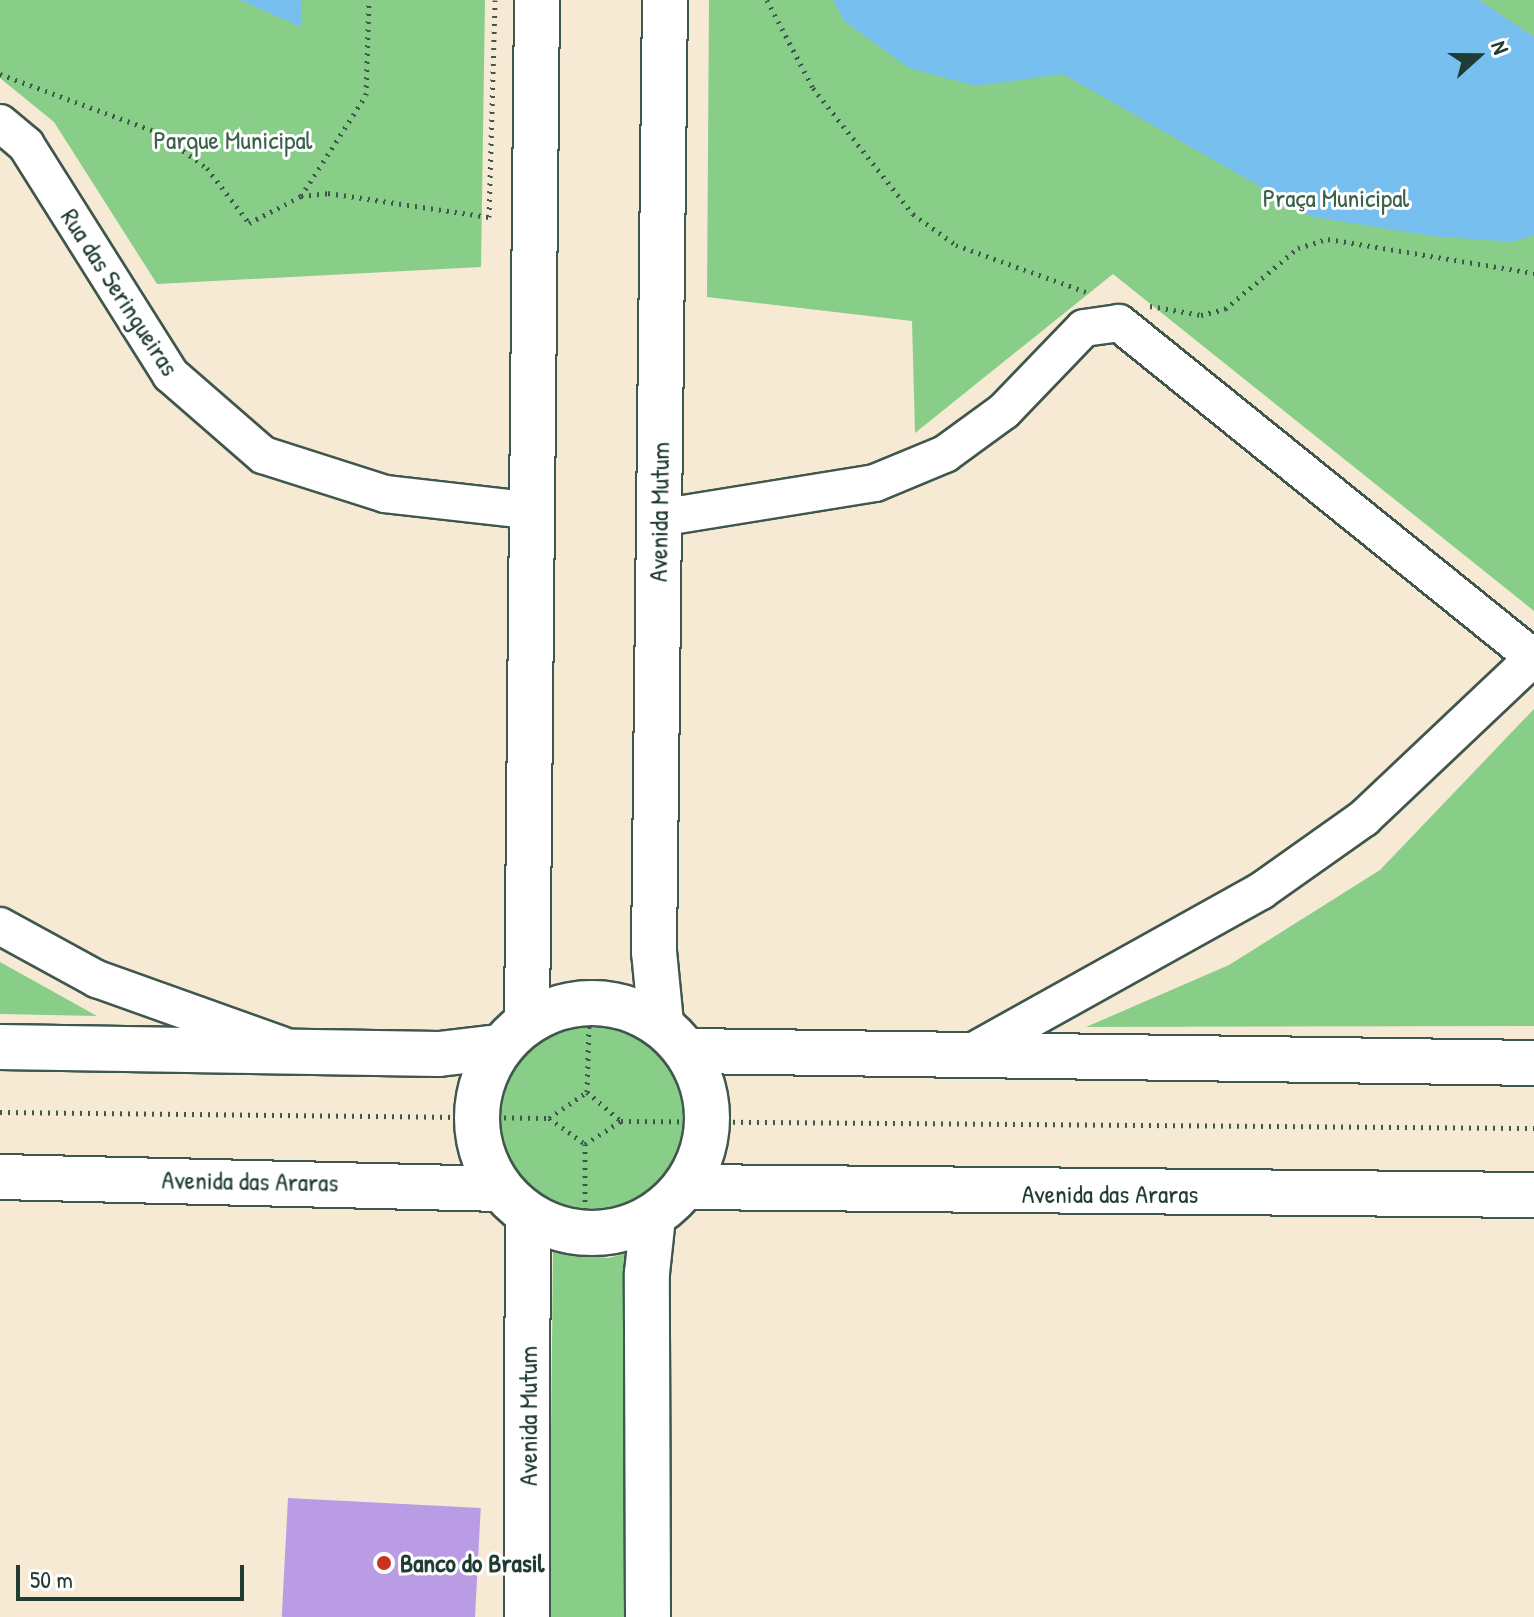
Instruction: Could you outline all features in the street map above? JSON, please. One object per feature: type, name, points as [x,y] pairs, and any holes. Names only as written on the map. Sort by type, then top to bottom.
[{"type":"street","points":[[514,1202],[482,1155],[476,1118],[482,1080],[513,1034],[534,511],[537,0]]},
{"type":"street","name":"Avenida Mutum","points":[[665,0],[654,952],[674,1037],[706,1095],[705,1143],[687,1187]]},
{"type":"street","name":"Rua das Seringueiras","points":[[0,123],[26,145],[171,375],[263,455],[385,494],[534,511]]},
{"type":"street","points":[[659,518],[875,483],[945,454],[1004,411],[1084,328],[1119,323],[1533,658],[1364,818],[1261,891],[970,1053]]},
{"type":"street","points":[[0,926],[97,979],[302,1052]]},
{"type":"street","points":[[0,1047],[439,1054],[513,1034],[559,1005],[594,1001],[674,1037],[970,1053],[1534,1063]]},
{"type":"street","name":"Avenida das Araras","points":[[0,1177],[514,1202],[590,1235],[653,1217]]},
{"type":"street","points":[[648,1617],[647,1273],[653,1217],[687,1187]]},
{"type":"street","name":"Avenida das Araras","points":[[687,1187],[1534,1195]]},
{"type":"street","name":"Avenida Mutum","points":[[514,1202],[527,1617]]},
{"type":"path","points":[[301,196],[366,95],[369,0]]},
{"type":"path","points":[[0,74],[157,132],[207,168],[249,223],[301,196],[328,193],[489,217],[495,0]]},
{"type":"path","points":[[767,0],[813,88],[913,214],[956,245],[1101,297]]},
{"type":"path","points":[[1144,304],[1201,315],[1225,309],[1298,248],[1328,239],[1534,273]]},
{"type":"path","points":[[587,1092],[589,1023]]},
{"type":"path","points":[[0,1112],[549,1118],[587,1092]]},
{"type":"path","points":[[587,1092],[621,1121]]},
{"type":"path","points":[[549,1118],[585,1144]]},
{"type":"path","points":[[585,1144],[621,1121],[1534,1128]]},
{"type":"path","points":[[585,1144],[585,1212]]},
{"type":"green space","name":"Parque Municipal","points":[[0,0],[485,0],[481,267],[157,284],[54,122],[0,78]]},
{"type":"green space","name":"Praça Municipal","points":[[709,0],[1534,0],[1534,611],[1113,274],[915,433],[912,321],[707,297]]},
{"type":"green space","points":[[1534,709],[1534,1026],[1086,1027],[1229,965],[1380,870]]},
{"type":"green space","points":[[0,962],[97,1016],[0,1014]]},
{"type":"green space","points":[[592,1023],[628,1030],[659,1051],[680,1082],[687,1118],[680,1154],[659,1185],[628,1206],[592,1213],[556,1206],[525,1185],[504,1154],[497,1118],[504,1082],[525,1051],[556,1030]]},
{"type":"green space","points":[[636,1251],[632,1617],[549,1617],[553,1252],[608,1258]]},
{"type":"water","points":[[240,0],[302,0],[301,27]]},
{"type":"water","points":[[833,0],[1479,0],[1534,37],[1534,235],[1512,242],[1432,236],[1313,217],[1063,74],[976,86],[909,68],[844,21]]},
{"type":"building","name":"Banco do Brasil","points":[[288,1498],[481,1508],[475,1617],[282,1617]]},
{"type":"place","name":"Banco do Brasil","points":[[384,1563]]}]
